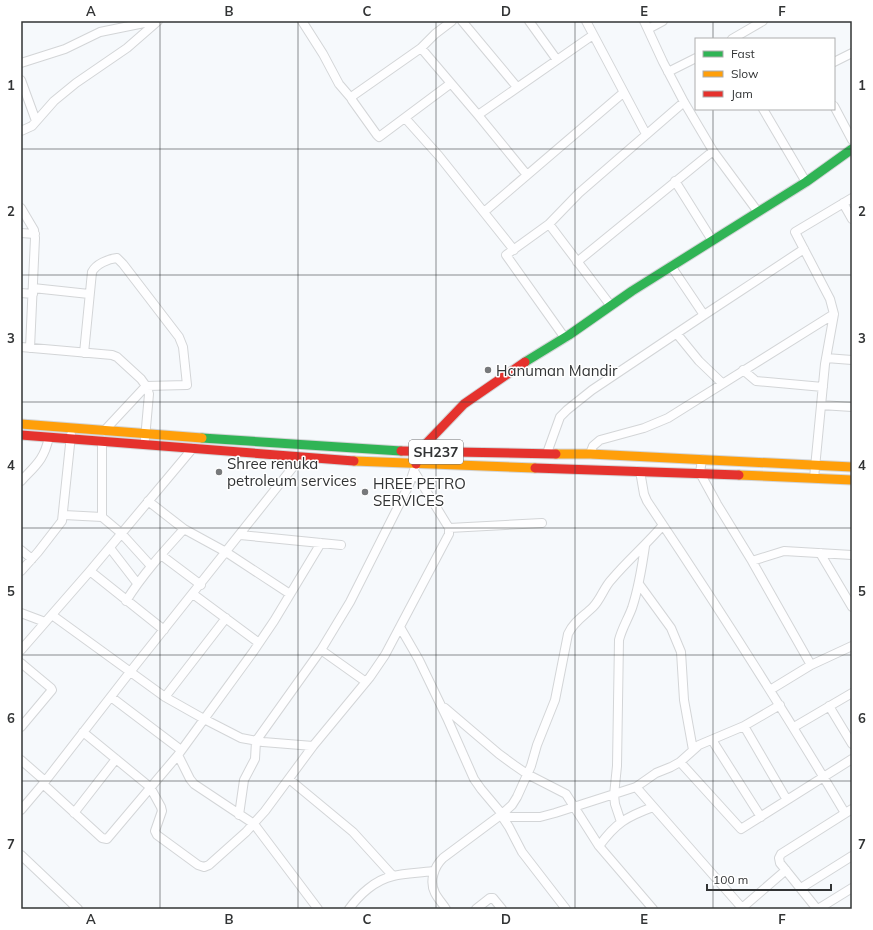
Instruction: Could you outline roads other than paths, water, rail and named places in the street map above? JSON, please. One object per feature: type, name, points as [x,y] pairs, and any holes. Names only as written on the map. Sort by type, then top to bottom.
[{"type":"main road","points":[[415,467],[418,452],[464,404],[671,266],[806,182],[852,149]]},
{"type":"main road","name":"SH237","points":[[21,424],[418,452],[590,454],[852,467]]},
{"type":"main road","name":"SH237","points":[[21,435],[415,467],[640,471],[852,480]]},
{"type":"street","points":[[21,63],[66,49],[100,32],[154,21]]},
{"type":"street","points":[[21,131],[28,128],[54,101],[127,48],[158,21]]},
{"type":"street","points":[[302,21],[323,54],[339,84],[351,98],[372,130],[379,137],[450,84]]},
{"type":"street","points":[[351,98],[421,48],[435,34],[452,21]]},
{"type":"street","points":[[462,21],[518,87]]},
{"type":"street","points":[[529,21],[557,60]]},
{"type":"street","points":[[586,21],[646,134]]},
{"type":"street","points":[[644,21],[668,72],[713,151],[758,212]]},
{"type":"street","points":[[648,29],[663,21]]},
{"type":"street","points":[[734,38],[759,22]]},
{"type":"street","points":[[478,115],[593,35]]},
{"type":"street","points":[[421,48],[527,175]]},
{"type":"street","points":[[835,62],[852,53]]},
{"type":"street","points":[[668,72],[695,58]]},
{"type":"street","points":[[21,80],[36,120]]},
{"type":"street","points":[[484,212],[623,93]]},
{"type":"street","points":[[565,338],[506,255],[549,224],[579,193],[684,102]]},
{"type":"street","points":[[835,108],[852,140]]},
{"type":"street","points":[[764,110],[806,182]]},
{"type":"street","points":[[405,118],[439,156],[514,250]]},
{"type":"street","points":[[577,262],[674,181],[713,151]]},
{"type":"street","points":[[674,181],[712,240]]},
{"type":"street","points":[[814,478],[826,358],[834,314],[830,299],[795,232],[852,198]]},
{"type":"street","points":[[843,203],[852,219]]},
{"type":"street","points":[[21,208],[35,234],[30,348]]},
{"type":"street","points":[[549,224],[611,306]]},
{"type":"street","points":[[21,233],[35,234]]},
{"type":"street","points":[[547,453],[560,417],[592,390],[804,250]]},
{"type":"street","points":[[84,353],[92,272],[97,265],[113,258],[117,258],[124,264],[179,337],[183,347],[187,385],[146,386],[104,431]]},
{"type":"street","points":[[671,266],[704,315]]},
{"type":"street","points":[[21,293],[33,291],[89,294]]},
{"type":"street","points":[[590,454],[593,446],[600,440],[654,424],[668,418],[834,314]]},
{"type":"street","points":[[677,334],[699,361],[722,383]]},
{"type":"street","points":[[21,347],[112,355],[117,358],[141,379],[149,394],[144,444]]},
{"type":"street","points":[[826,358],[852,360]]},
{"type":"street","points":[[743,370],[756,381],[823,387]]},
{"type":"street","points":[[821,405],[852,407]]},
{"type":"street","points":[[21,571],[60,526],[64,515],[72,428]]},
{"type":"street","points":[[21,481],[42,458],[46,451],[49,438]]},
{"type":"street","points":[[102,441],[102,517]]},
{"type":"street","points":[[21,650],[110,548],[193,448]]},
{"type":"street","points":[[21,810],[44,783],[301,457]]},
{"type":"street","points":[[702,459],[700,473],[716,504],[752,561],[811,665]]},
{"type":"street","points":[[83,732],[150,787],[162,811],[155,833],[198,866],[209,865],[266,811],[314,746],[378,666],[449,534],[449,528],[415,467]]},
{"type":"street","points":[[239,815],[244,780],[255,759],[256,741],[321,650],[350,602],[409,485],[415,467]]},
{"type":"street","points":[[640,471],[645,497],[780,705],[824,777],[849,811],[781,854],[779,860],[818,909],[852,888]]},
{"type":"street","points":[[148,501],[184,529],[226,552],[290,594]]},
{"type":"street","points":[[64,515],[102,517],[121,534],[151,566]]},
{"type":"street","points":[[449,528],[542,523]]},
{"type":"street","points":[[446,909],[433,888],[433,871],[443,858],[512,805],[527,774],[555,700],[570,629],[576,621],[594,607],[612,579],[645,546],[663,525]]},
{"type":"street","points":[[126,601],[137,583],[184,529]]},
{"type":"street","points":[[240,535],[341,545]]},
{"type":"street","points":[[21,760],[74,813],[102,838],[107,839],[179,752],[259,643],[321,543]]},
{"type":"street","points":[[621,822],[615,804],[614,795],[618,766],[619,640],[632,608],[639,584],[645,546]]},
{"type":"street","points":[[110,548],[137,583]]},
{"type":"street","points":[[21,550],[32,559]]},
{"type":"street","points":[[752,561],[784,551],[852,554]]},
{"type":"street","points":[[820,553],[852,607]]},
{"type":"street","points":[[161,555],[201,585]]},
{"type":"street","points":[[90,571],[164,630]]},
{"type":"street","points":[[639,584],[671,628],[681,652],[684,700],[693,750]]},
{"type":"street","points":[[193,594],[259,643]]},
{"type":"street","points":[[21,613],[45,622]]},
{"type":"street","points":[[52,615],[165,697],[241,738],[256,741],[314,746]]},
{"type":"street","points":[[165,697],[226,618]]},
{"type":"street","points":[[400,627],[419,660],[441,705],[474,779],[502,814],[522,852],[566,909]]},
{"type":"street","points":[[770,690],[811,665],[852,646]]},
{"type":"street","points":[[321,650],[366,682]]},
{"type":"street","points":[[21,663],[52,690],[21,727]]},
{"type":"street","points":[[794,727],[852,693]]},
{"type":"street","points":[[111,697],[179,752],[190,780],[194,784],[254,824],[318,909]]},
{"type":"street","points":[[441,705],[499,754],[527,774],[562,791],[569,798],[590,835],[653,909]]},
{"type":"street","points":[[502,814],[510,817],[540,817],[575,808],[636,787],[656,773],[680,762],[693,750],[744,726],[780,705]]},
{"type":"street","points":[[829,706],[852,744]]},
{"type":"street","points":[[744,726],[787,800]]},
{"type":"street","points":[[712,740],[761,817]]},
{"type":"street","points":[[74,813],[116,759]]},
{"type":"street","points":[[680,762],[738,827],[743,828],[852,759]]},
{"type":"street","points":[[289,779],[352,832],[393,876]]},
{"type":"street","points":[[636,787],[743,908],[786,870]]},
{"type":"street","points":[[599,846],[610,832],[621,822],[636,813],[654,807]]},
{"type":"street","points":[[21,855],[78,909]]},
{"type":"street","points":[[801,888],[852,856]]},
{"type":"street","points":[[349,909],[376,883],[393,876],[433,871]]},
{"type":"street","points":[[476,909],[490,898],[493,898],[502,909]]},
{"type":"place","name":"Hanuman Mandir","points":[[488,370]]},
{"type":"place","name":"Shree renuka petroleum services","points":[[219,472]]},
{"type":"place","name":"HREE PETRO SERVICES","points":[[365,492]]}]
